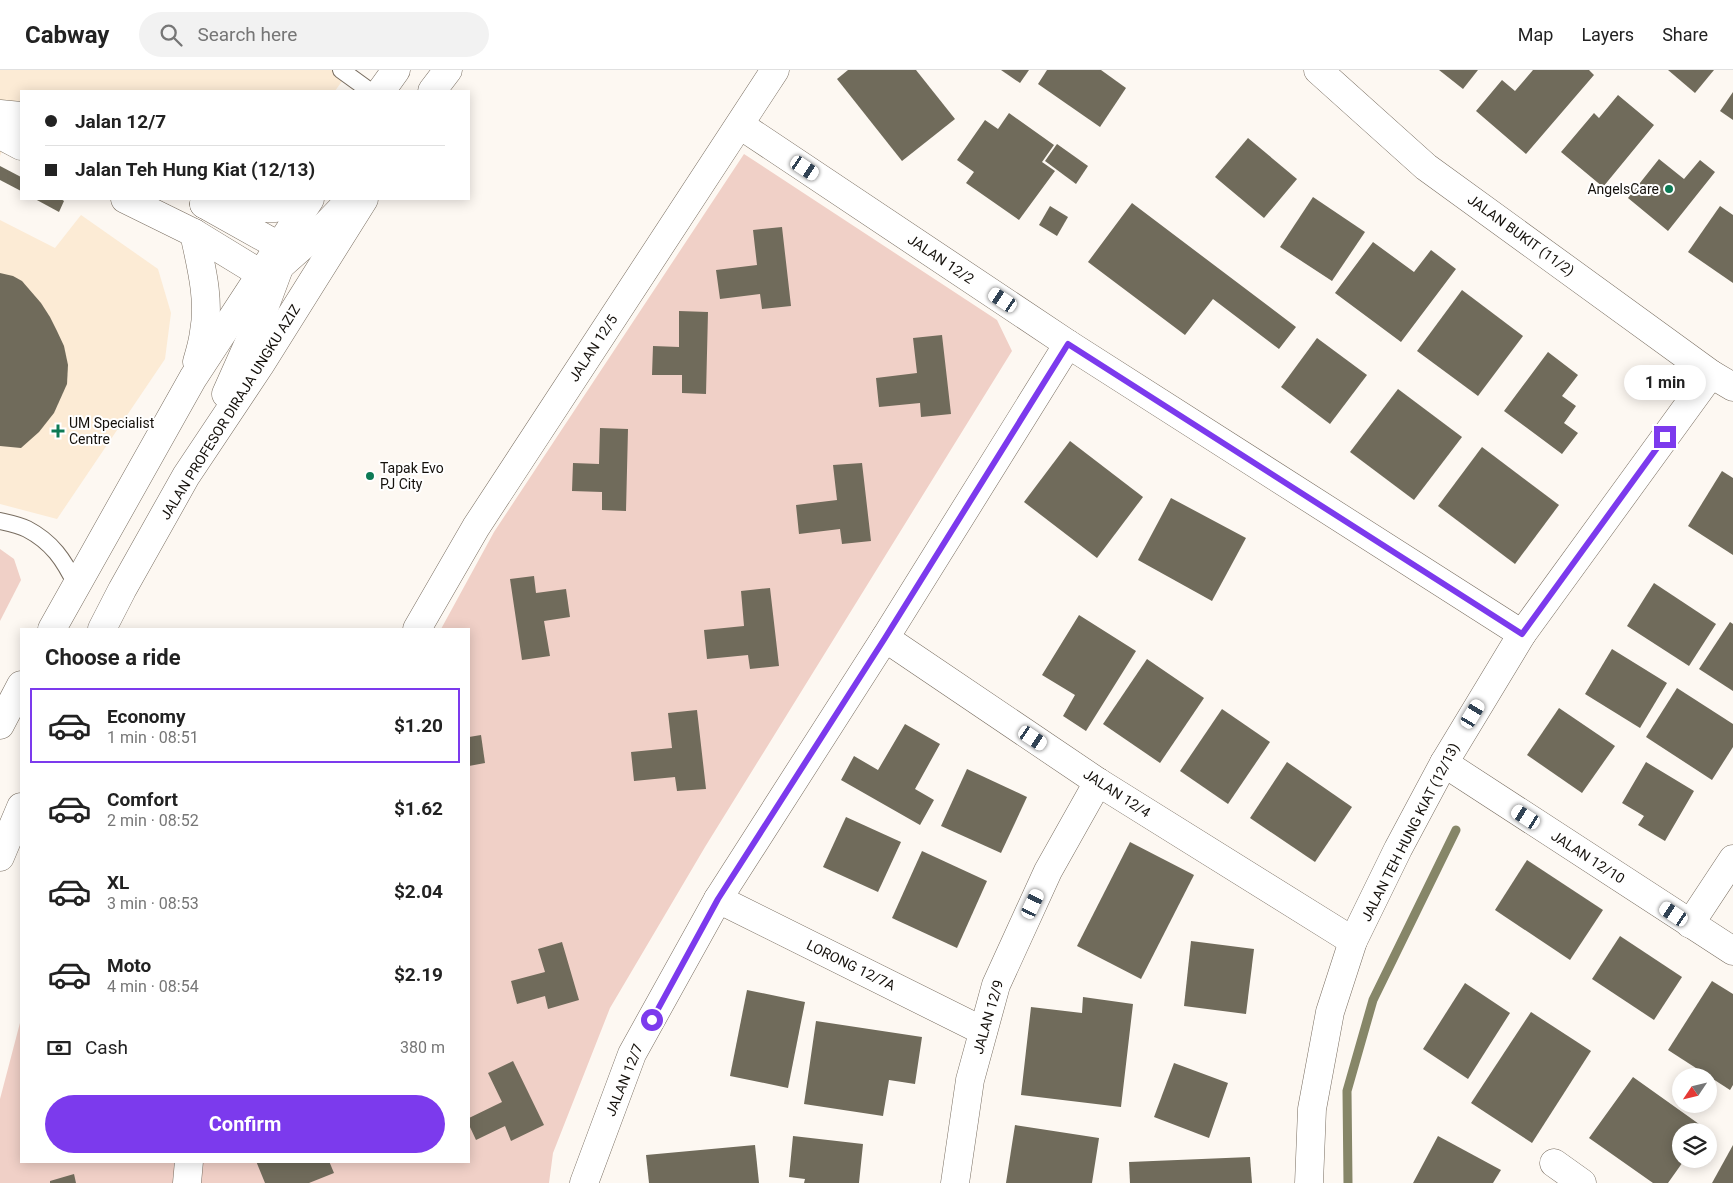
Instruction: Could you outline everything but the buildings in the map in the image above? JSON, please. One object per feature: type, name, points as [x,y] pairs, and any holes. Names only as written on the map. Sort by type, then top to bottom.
[{"type":"street","points":[[383,90],[396,70]]},
{"type":"street","points":[[433,90],[448,70]]},
{"type":"street","name":"JALAN 12/5","points":[[418,628],[476,527],[775,70]]},
{"type":"street","name":"JALAN BUKIT (11/2)","points":[[1318,70],[1426,166],[1722,381]]},
{"type":"street","points":[[0,114],[20,116]]},
{"type":"street","name":"JALAN 12/2","points":[[740,125],[1068,344],[1522,634]]},
{"type":"street","points":[[0,135],[20,145]]},
{"type":"street","points":[[127,200],[194,233],[274,262]]},
{"type":"street","points":[[199,201],[238,208],[276,208],[288,200]]},
{"type":"street","points":[[53,628],[193,378],[274,262],[309,200]]},
{"type":"street","points":[[186,476],[232,383],[247,343],[263,310],[274,262],[325,226],[350,200]]},
{"type":"street","name":"JALAN PROFESOR DIRAJA UNGKU AZIZ","points":[[103,628],[186,476],[260,365],[363,200]]},
{"type":"street","points":[[199,201],[274,262]]},
{"type":"street","points":[[193,378],[205,332],[207,299],[194,233]]},
{"type":"street","name":"JALAN 12/7","points":[[584,1183],[632,1054],[718,899],[885,638],[1068,344]]},
{"type":"street","name":"JALAN TEH HUNG KIAT (12/13)","points":[[1309,1183],[1312,1109],[1330,1012],[1354,942],[1398,849],[1444,763],[1522,634],[1722,381]]},
{"type":"street","name":"JALAN 12/4","points":[[885,638],[1098,782],[1354,942]]},
{"type":"street","points":[[0,725],[20,687]]},
{"type":"street","name":"JALAN 12/10","points":[[1444,763],[1733,951]]},
{"type":"street","name":"JALAN 12/9","points":[[955,1183],[970,1080],[996,985],[1048,871],[1098,782]]},
{"type":"street","points":[[0,857],[20,809]]},
{"type":"street","points":[[1690,924],[1733,859]]},
{"type":"street","name":"LORONG 12/7A","points":[[718,899],[983,1031]]},
{"type":"street","points":[[187,1183],[189,1163]]},
{"type":"street","points":[[1554,1163],[1582,1183]]},
{"type":"lane","points":[[340,70],[369,90]]},
{"type":"lane","points":[[0,521],[26,528],[48,543],[65,561],[76,585]]},
{"type":"shaded area","points":[[0,70],[350,70],[336,90],[20,90],[20,111],[0,156]]},
{"type":"shaded area","points":[[744,154],[997,320],[1012,351],[705,847],[610,1008],[553,1153],[549,1183],[0,1183],[0,1099],[20,1023],[20,1163],[470,1163],[470,628],[442,628],[494,532]]},
{"type":"shaded area","name":"UM Specialist Centre","points":[[81,215],[158,269],[171,313],[165,359],[57,519],[0,504],[0,220],[55,248]]},
{"type":"shaded area","points":[[0,549],[14,559],[21,580],[0,621]]},
{"type":"waterway","points":[[1348,1183],[1347,1091],[1373,1000],[1456,830]]},
{"type":"place","name":"AngelsCare","points":[[1669,189]]},
{"type":"place","name":"UM Specialist Centre","points":[[58,431]]},
{"type":"place","name":"Tapak Evo PJ City","points":[[370,476]]},
{"type":"route","points":[[652,1020],[718,899],[885,638],[1068,344],[1522,634],[1665,437]]}]
